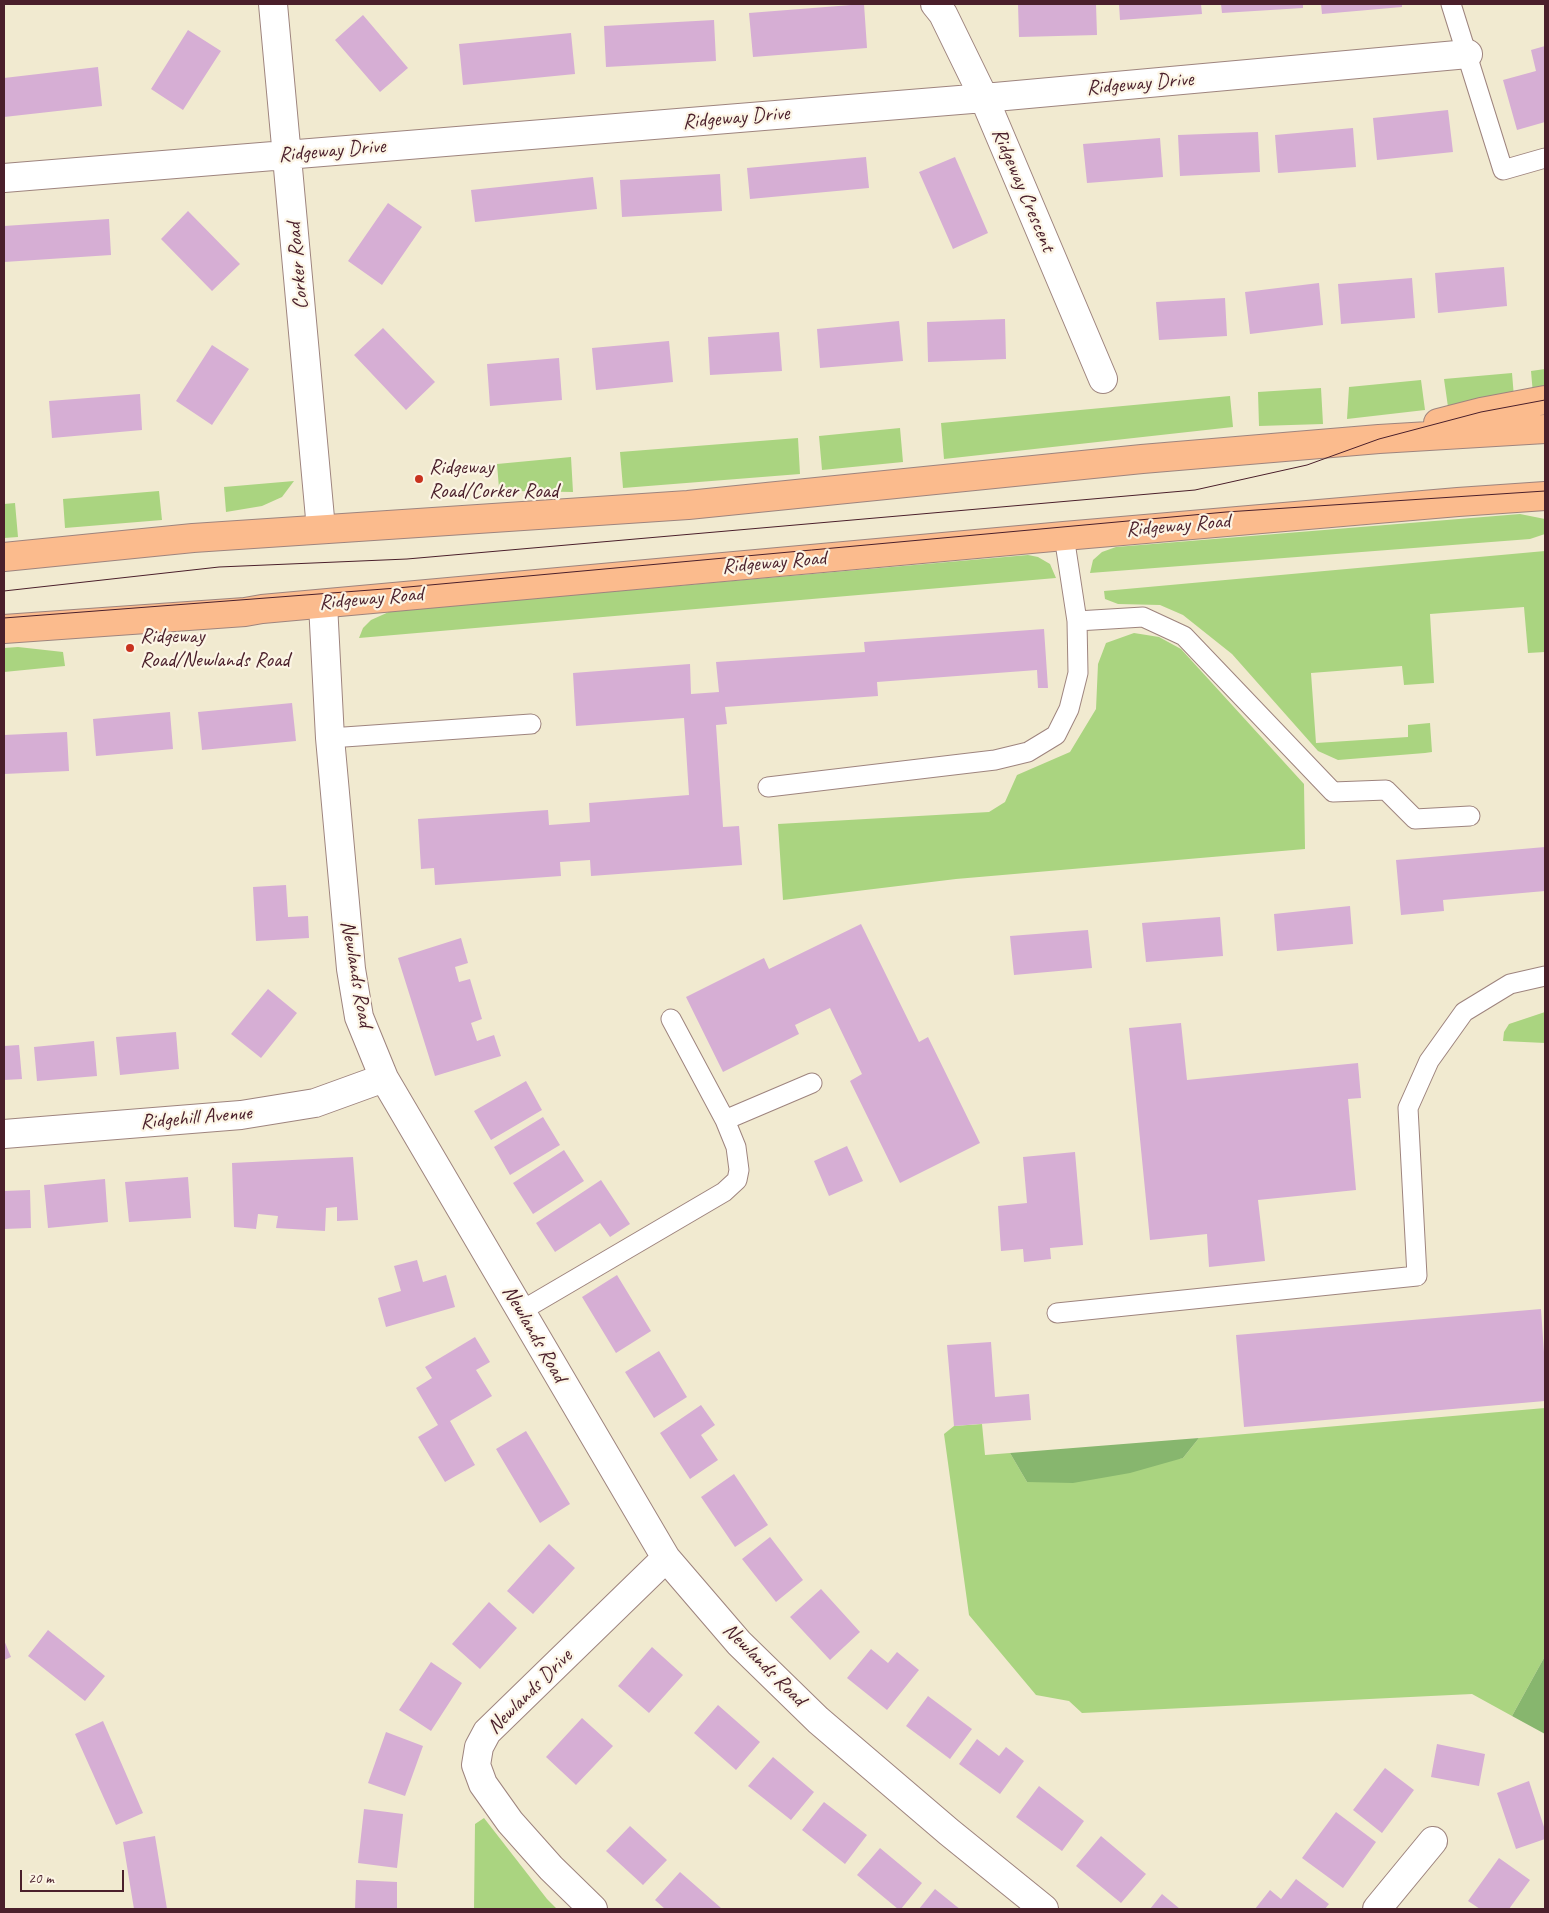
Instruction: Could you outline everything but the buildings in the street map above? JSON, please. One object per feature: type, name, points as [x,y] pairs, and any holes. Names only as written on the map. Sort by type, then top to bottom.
[{"type":"highway","points":[[1379,439],[1481,412],[1545,400]]},
{"type":"highway","points":[[4,557],[193,538],[688,505],[1142,459],[1379,439],[1545,429]]},
{"type":"highway","name":"Ridgeway Road","points":[[4,629],[245,612],[262,608],[1064,536],[1545,496]]},
{"type":"street","name":"Corker Road","points":[[273,4],[321,529]]},
{"type":"street","name":"Ridgeway Crescent","points":[[935,4],[943,14],[984,98],[1104,379]]},
{"type":"street","name":"Ridgeway Drive","points":[[4,178],[984,98],[1468,54]]},
{"type":"street","name":"Newlands Road","points":[[323,604],[330,738],[351,969],[360,1017],[384,1078],[666,1558],[739,1643],[818,1720],[949,1832],[1044,1909]]},
{"type":"street","name":"Ridgehill Avenue","points":[[4,1134],[241,1115],[315,1103],[384,1078]]},
{"type":"street","name":"Newlands Drive","points":[[593,1909],[551,1868],[505,1815],[483,1784],[476,1767],[480,1748],[487,1732],[666,1558]]},
{"type":"street","points":[[1377,1909],[1433,1841]]},
{"type":"lane","points":[[1451,4],[1503,170],[1545,158]]},
{"type":"lane","points":[[768,787],[995,760],[1028,752],[1056,735],[1069,709],[1078,673],[1077,621],[1064,536]]},
{"type":"lane","points":[[1077,621],[1143,618],[1184,636],[1333,792],[1386,790],[1415,819],[1470,816]]},
{"type":"lane","points":[[330,738],[531,724]]},
{"type":"lane","points":[[1057,1313],[1417,1276],[1408,1108],[1429,1061],[1464,1012],[1510,984],[1545,976]]},
{"type":"lane","points":[[521,1311],[724,1192],[736,1180],[739,1170],[736,1146],[725,1120],[671,1019]]},
{"type":"lane","points":[[725,1120],[812,1083]]},
{"type":"green space","points":[[1545,369],[1545,391],[1533,394],[1531,371]]},
{"type":"green space","points":[[1512,373],[1514,397],[1448,407],[1444,379]]},
{"type":"green space","points":[[1421,380],[1425,410],[1347,419],[1349,387]]},
{"type":"green space","points":[[1321,388],[1323,424],[1259,426],[1258,392]]},
{"type":"green space","points":[[1230,396],[1233,427],[944,459],[941,423]]},
{"type":"green space","points":[[900,428],[903,462],[822,470],[819,436]]},
{"type":"green space","points":[[798,438],[800,474],[623,488],[620,452]]},
{"type":"green space","points":[[571,457],[573,492],[513,491],[499,488],[497,464]]},
{"type":"green space","points":[[294,481],[282,497],[262,506],[226,512],[224,487]]},
{"type":"green space","points":[[159,491],[162,520],[65,528],[63,499]]},
{"type":"green space","points":[[15,503],[18,537],[4,538],[4,504]]},
{"type":"green space","points":[[1520,514],[1545,519],[1545,534],[1530,539],[1090,573],[1093,560],[1102,552],[1116,547]]},
{"type":"green space","points":[[1545,551],[1545,652],[1528,653],[1524,607],[1430,614],[1434,683],[1404,685],[1402,666],[1311,673],[1316,743],[1408,737],[1408,725],[1430,723],[1432,752],[1425,753],[1338,760],[1318,751],[1232,654],[1183,615],[1160,605],[1118,604],[1105,599],[1104,591]]},
{"type":"green space","points":[[1028,555],[1038,557],[1050,564],[1056,578],[359,638],[363,628],[371,620],[391,611]]},
{"type":"green space","points":[[1134,633],[1159,637],[1181,649],[1304,784],[1305,849],[956,879],[783,900],[778,824],[989,812],[1005,802],[1017,775],[1070,752],[1096,709],[1098,664],[1106,643]]},
{"type":"green space","points":[[18,647],[63,652],[65,666],[4,672],[4,648]]},
{"type":"green space","points":[[1545,1012],[1545,1043],[1503,1041],[1504,1032],[1509,1024]]},
{"type":"green space","points":[[1545,1408],[1545,1656],[1512,1716],[1472,1694],[1082,1713],[1069,1701],[1036,1695],[969,1615],[944,1434],[954,1426],[982,1424],[985,1455],[1010,1453],[1027,1482],[1183,1458],[1199,1438]]},
{"type":"green space","points":[[1199,1438],[1183,1458],[1130,1473],[1073,1483],[1027,1482],[1010,1453]]},
{"type":"green space","points":[[1545,1656],[1545,1734],[1512,1716]]},
{"type":"green space","points":[[484,1818],[547,1899],[557,1909],[474,1909],[475,1824]]},
{"type":"tram line","points":[[4,591],[219,567],[407,559],[1195,490],[1307,465],[1379,439],[1481,412],[1545,400]]},
{"type":"tram line","points":[[4,618],[397,588],[1226,512],[1545,491]]},
{"type":"place","name":"Ridgeway Road/Corker Road","points":[[419,479]]},
{"type":"place","name":"Ridgeway Road/Newlands Road","points":[[130,648]]}]
